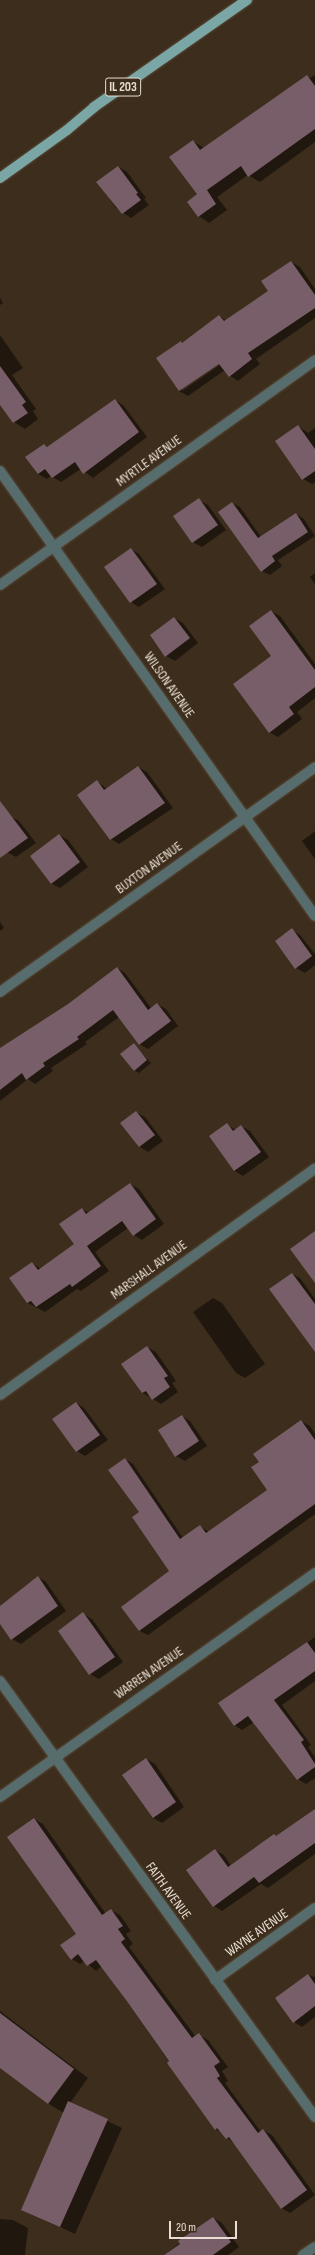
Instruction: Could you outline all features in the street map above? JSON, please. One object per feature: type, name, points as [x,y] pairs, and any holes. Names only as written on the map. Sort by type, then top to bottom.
[{"type":"main road","name":"IL 203","points":[[0,178],[67,130],[94,107],[248,0]]},
{"type":"street","name":"MYRTLE AVENUE","points":[[0,585],[315,360]]},
{"type":"street","name":"WILSON AVENUE","points":[[0,471],[315,916]]},
{"type":"street","name":"BUXTON AVENUE","points":[[0,992],[315,767]]},
{"type":"street","name":"MARSHALL AVENUE","points":[[0,1394],[315,1169]]},
{"type":"street","name":"WARREN AVENUE","points":[[0,1797],[315,1572]]},
{"type":"street","name":"FAITH AVENUE","points":[[0,1681],[315,2117]]},
{"type":"street","name":"WAYNE AVENUE","points":[[215,1980],[315,1908]]},
{"type":"street","points":[[304,2255],[315,2247]]},
{"type":"building","points":[[307,75],[315,86],[315,129],[248,177],[241,166],[207,190],[216,204],[198,217],[187,202],[197,194],[169,157],[193,140],[200,150]]},
{"type":"building","points":[[118,166],[138,193],[136,194],[141,200],[122,214],[96,182]]},
{"type":"building","points":[[291,261],[315,295],[315,308],[248,353],[252,359],[229,377],[219,364],[179,391],[156,358],[181,341],[182,343],[219,315],[224,321],[268,291],[261,281]]},
{"type":"building","points":[[0,366],[26,402],[22,405],[28,413],[13,423],[0,405]]},
{"type":"building","points":[[115,399],[139,432],[83,474],[75,462],[52,478],[45,469],[38,474],[25,457],[44,444],[47,447]]},
{"type":"building","points":[[298,425],[315,449],[315,471],[302,480],[275,441]]},
{"type":"building","points":[[199,498],[218,525],[192,543],[173,516]]},
{"type":"building","points":[[232,502],[258,538],[296,513],[308,532],[272,556],[275,561],[261,572],[218,512]]},
{"type":"building","points":[[131,548],[157,584],[130,603],[104,567]]},
{"type":"building","points":[[271,610],[315,670],[315,687],[289,707],[294,714],[269,733],[233,684],[271,656],[249,626]]},
{"type":"building","points":[[174,617],[190,638],[165,657],[150,635]]},
{"type":"building","points":[[138,766],[165,803],[110,840],[77,795],[97,780],[104,790]]},
{"type":"building","points":[[0,801],[28,838],[0,858]]},
{"type":"building","points":[[59,834],[80,862],[51,884],[30,856]]},
{"type":"building","points":[[292,928],[312,956],[295,969],[275,941]]},
{"type":"building","points":[[117,967],[148,1010],[157,1003],[171,1021],[139,1045],[113,1010],[77,1037],[79,1039],[43,1063],[45,1066],[26,1080],[22,1073],[0,1090],[0,1048],[68,1004]]},
{"type":"building","points":[[134,1043],[147,1060],[134,1071],[120,1054]]},
{"type":"building","points":[[136,1111],[155,1135],[139,1147],[120,1123]]},
{"type":"building","points":[[227,1123],[233,1131],[241,1125],[261,1152],[234,1171],[209,1136]]},
{"type":"building","points":[[130,1183],[156,1219],[133,1236],[122,1221],[87,1246],[101,1266],[72,1287],[70,1284],[36,1307],[31,1301],[27,1303],[9,1278],[32,1262],[38,1270],[74,1244],[59,1224],[82,1208],[86,1214]]},
{"type":"building","points":[[315,1231],[315,1283],[290,1249]]},
{"type":"building","points":[[292,1273],[315,1304],[315,1352],[269,1289]]},
{"type":"building","points":[[147,1346],[168,1376],[164,1378],[170,1387],[152,1400],[146,1391],[142,1393],[121,1364]]},
{"type":"building","points":[[76,1402],[100,1435],[76,1452],[52,1419]]},
{"type":"building","points":[[182,1415],[199,1441],[175,1457],[158,1430]]},
{"type":"building","points":[[301,1420],[315,1440],[315,1504],[139,1631],[121,1607],[169,1571],[132,1517],[139,1512],[108,1470],[125,1458],[180,1539],[200,1525],[206,1533],[267,1490],[251,1467],[259,1462],[253,1454]]},
{"type":"building","points":[[38,1576],[58,1606],[11,1640],[0,1624],[0,1606]]},
{"type":"building","points":[[83,1612],[115,1657],[89,1675],[58,1631]]},
{"type":"building","points":[[307,1642],[315,1653],[315,1671],[274,1700],[304,1740],[301,1742],[315,1764],[315,1767],[297,1780],[248,1716],[234,1726],[218,1703]]},
{"type":"building","points":[[146,1758],[176,1802],[153,1818],[122,1775]]},
{"type":"building","points":[[315,1809],[315,1843],[259,1883],[254,1877],[213,1907],[186,1870],[215,1849],[228,1867],[274,1834],[276,1836]]},
{"type":"building","points":[[34,1818],[102,1915],[111,1909],[123,1926],[118,1929],[125,1939],[121,1942],[192,2038],[199,2033],[220,2062],[214,2066],[220,2076],[217,2078],[258,2133],[263,2129],[307,2190],[281,2209],[229,2137],[226,2139],[217,2128],[215,2130],[167,2063],[169,2061],[96,1960],[87,1966],[78,1954],[71,1960],[60,1945],[76,1934],[7,1837]]},
{"type":"building","points":[[308,1974],[315,1984],[315,2006],[293,2023],[275,1998]]},
{"type":"building","points":[[0,2013],[74,2069],[48,2104],[0,2068]]},
{"type":"building","points":[[68,2101],[108,2119],[60,2227],[21,2210]]},
{"type":"building","points":[[213,2217],[231,2242],[213,2255],[164,2255],[180,2244],[178,2241]]}]
